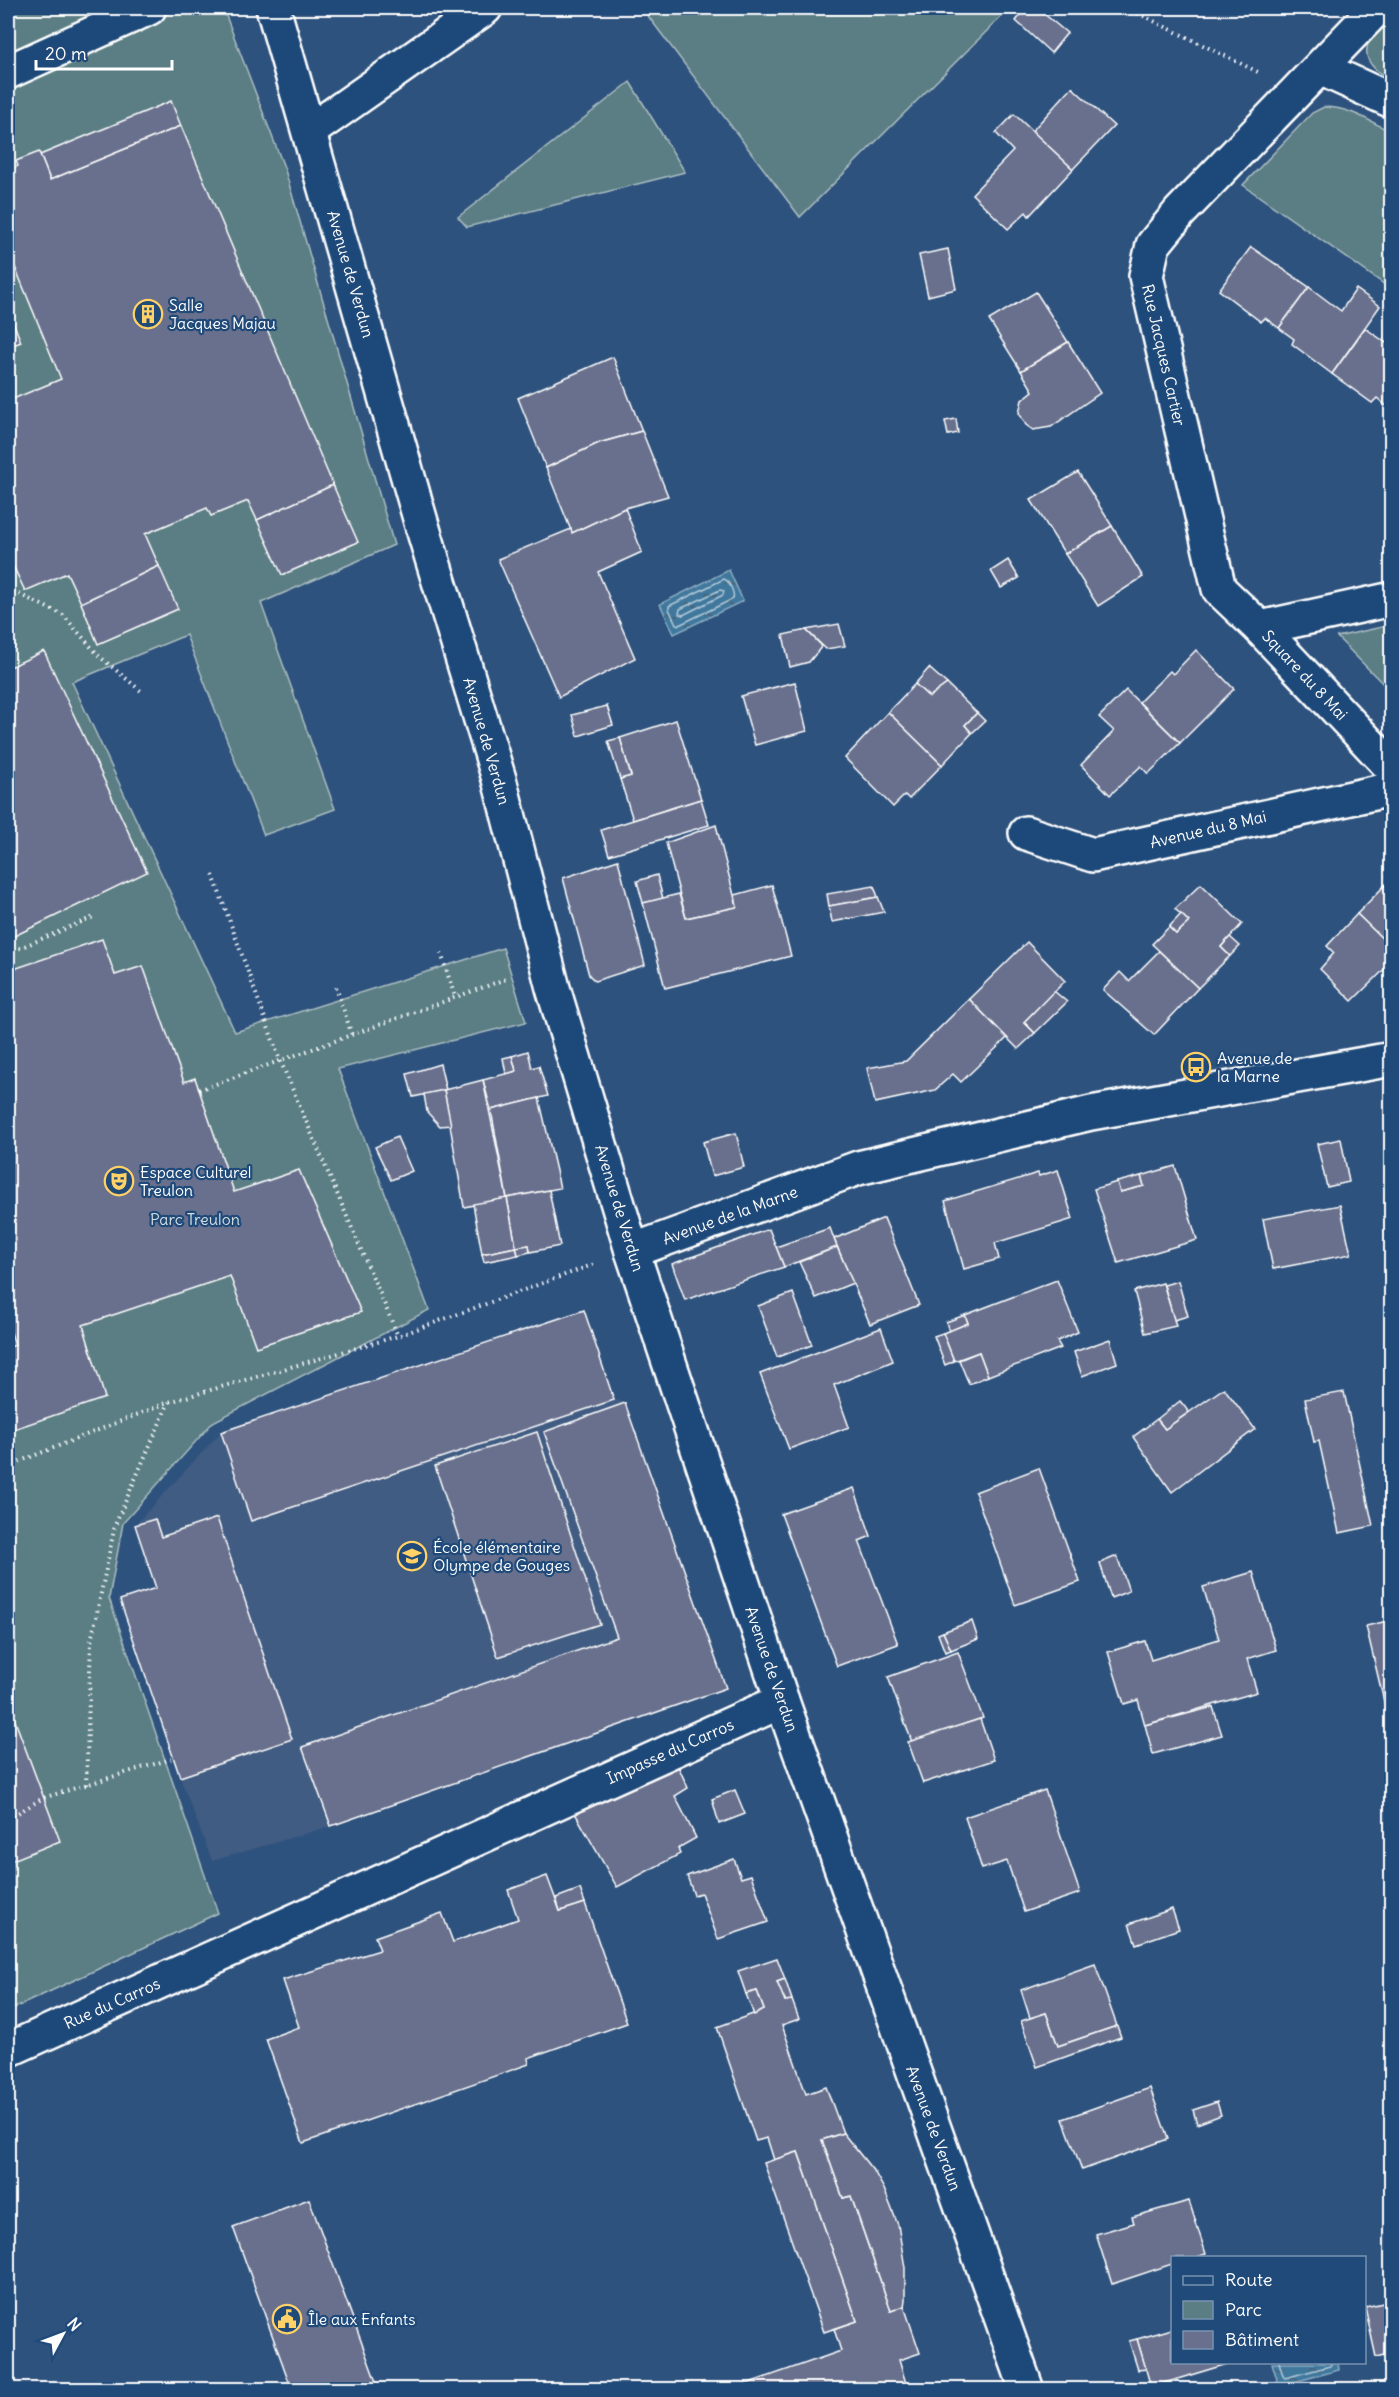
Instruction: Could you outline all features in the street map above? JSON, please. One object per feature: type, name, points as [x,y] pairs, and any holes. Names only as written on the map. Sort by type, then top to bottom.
[{"type":"street","points":[[8,72],[149,8]]},
{"type":"street","name":"Avenue de Verdun","points":[[273,8],[421,522],[499,779],[547,965],[632,1251],[782,1701],[1027,2390]]},
{"type":"street","points":[[310,131],[484,8]]},
{"type":"street","name":"Rue Jacques Cartier","points":[[1260,628],[1219,589],[1146,276],[1153,245],[1180,212],[1377,8]]},
{"type":"street","points":[[1320,68],[1392,101]]},
{"type":"street","name":"Square du 8 Mai","points":[[1260,628],[1392,599]]},
{"type":"street","name":"Square du 8 Mai","points":[[1260,628],[1392,768]]},
{"type":"street","name":"Avenue du 8 Mai","points":[[1026,833],[1093,855],[1392,789]]},
{"type":"street","name":"Avenue de la Marne","points":[[632,1251],[858,1168],[1091,1113],[1392,1059]]},
{"type":"street","name":"Impasse du Carros","points":[[216,1956],[782,1701]]},
{"type":"street","name":"Rue du Carros","points":[[8,2050],[216,1956]]},
{"type":"path","points":[[1127,8],[1297,91]]},
{"type":"path","points":[[8,588],[63,615],[99,656],[141,691]]},
{"type":"path","points":[[213,875],[280,1060],[398,1336]]},
{"type":"path","points":[[8,953],[96,916]]},
{"type":"path","points":[[441,953],[455,998]]},
{"type":"path","points":[[199,1090],[547,965]]},
{"type":"path","points":[[336,987],[352,1035]]},
{"type":"path","points":[[8,1466],[169,1401],[398,1336],[632,1251]]},
{"type":"path","points":[[86,1785],[91,1642],[115,1525],[169,1401]]},
{"type":"path","points":[[8,1819],[43,1798],[171,1759]]},
{"type":"shaded area","name":"École élémentaire Olympe de Gouges","points":[[584,1310],[614,1399],[625,1403],[726,1688],[331,1826],[212,1861],[180,1777],[120,1600],[155,1587],[135,1525],[221,1432]]},
{"type":"green space","name":"Parc Treulon","points":[[8,8],[223,8],[285,170],[394,545],[261,603],[335,809],[264,835],[186,635],[72,682],[235,1032],[503,948],[526,1022],[338,1069],[429,1310],[213,1422],[123,1523],[109,1598],[218,1913],[8,2011]]},
{"type":"green space","points":[[642,8],[1010,8],[800,217]]},
{"type":"green space","points":[[1391,12],[1391,80],[1371,64],[1367,56],[1367,48],[1375,31]]},
{"type":"green space","points":[[630,82],[685,172],[467,227],[458,217]]},
{"type":"green space","points":[[1324,107],[1351,112],[1391,132],[1391,289],[1243,185],[1312,113]]},
{"type":"green space","points":[[1392,625],[1391,692],[1337,637]]},
{"type":"water","points":[[729,570],[743,601],[674,634],[660,604]]},
{"type":"water","points":[[1272,2364],[1338,2364],[1339,2370],[1279,2386]]},
{"type":"building","points":[[1026,8],[1037,8],[1067,33],[1051,53],[1016,21]]},
{"type":"building","points":[[1072,87],[1114,126],[1073,169],[1032,131]]},
{"type":"building","points":[[171,101],[181,126],[50,180],[40,155]]},
{"type":"building","points":[[1014,114],[1073,169],[1029,216],[1026,212],[1008,229],[972,194],[1013,151],[996,133]]},
{"type":"building","name":"Salle Jacques Majau","points":[[181,126],[333,485],[257,520],[248,501],[211,516],[207,508],[145,534],[159,566],[81,603],[67,573],[25,591],[8,555],[8,401],[61,379],[8,250],[8,171],[18,166],[16,161],[39,152],[50,180]]},
{"type":"building","points":[[1251,247],[1309,287],[1279,328],[1265,318],[1261,322],[1219,290]]},
{"type":"building","points":[[948,249],[956,289],[928,296],[919,255]]},
{"type":"building","points":[[1309,287],[1341,311],[1356,289],[1380,306],[1332,374],[1292,344],[1294,339],[1279,328]]},
{"type":"building","points":[[1036,292],[1068,342],[1021,371],[989,320]]},
{"type":"building","points":[[8,309],[21,342],[8,347]]},
{"type":"building","points":[[1365,328],[1392,347],[1390,409],[1377,398],[1372,403],[1332,374]]},
{"type":"building","points":[[1068,342],[1100,393],[1051,427],[1033,430],[1026,425],[1019,413],[1022,400],[1033,391],[1021,371]]},
{"type":"building","points":[[613,357],[642,431],[599,443],[546,468],[518,398]]},
{"type":"building","points":[[956,419],[958,433],[948,435],[945,421]]},
{"type":"building","points":[[642,431],[668,496],[625,508],[572,533],[546,468],[599,443]]},
{"type":"building","points":[[1078,472],[1112,526],[1065,554],[1031,500]]},
{"type":"building","points":[[333,485],[358,542],[282,575],[257,520]]},
{"type":"building","points":[[625,508],[642,552],[598,572],[635,658],[559,697],[498,559],[571,529],[572,533]]},
{"type":"building","points":[[1112,526],[1143,577],[1098,606],[1065,554]]},
{"type":"building","points":[[1008,560],[1019,578],[1001,588],[991,571]]},
{"type":"building","points":[[159,566],[178,609],[98,644],[81,603]]},
{"type":"building","points":[[839,624],[845,646],[826,649],[806,630]]},
{"type":"building","points":[[806,630],[822,646],[809,662],[790,667],[783,635]]},
{"type":"building","points":[[1196,650],[1234,689],[1180,743],[1139,702],[1170,671],[1173,674]]},
{"type":"building","points":[[44,651],[147,872],[8,939],[8,668]]},
{"type":"building","points":[[929,668],[947,684],[929,697],[915,684]]},
{"type":"building","points":[[795,682],[807,731],[755,745],[741,696]]},
{"type":"building","points":[[915,684],[929,697],[947,684],[977,713],[965,725],[972,733],[942,765],[888,712]]},
{"type":"building","points":[[1126,690],[1180,743],[1148,774],[1141,766],[1110,795],[1081,765],[1114,731],[1099,717]]},
{"type":"building","points":[[607,706],[613,725],[578,736],[572,715]]},
{"type":"building","points":[[888,712],[942,765],[909,799],[905,795],[893,807],[845,758]]},
{"type":"building","points":[[977,713],[985,721],[972,733],[965,725]]},
{"type":"building","points":[[676,720],[701,799],[633,820],[620,779],[631,776],[620,738]]},
{"type":"building","points":[[620,738],[631,776],[620,779],[608,741]]},
{"type":"building","points":[[701,799],[709,825],[609,855],[601,830]]},
{"type":"building","points":[[716,825],[737,907],[686,918],[666,843]]},
{"type":"building","points":[[618,860],[645,965],[595,981],[589,975],[563,878]]},
{"type":"building","points":[[1392,866],[1392,948],[1357,914],[1388,882],[1386,867]]},
{"type":"building","points":[[657,875],[663,899],[643,903],[637,881]]},
{"type":"building","points":[[1201,884],[1242,924],[1221,947],[1230,956],[1198,988],[1152,944],[1169,927],[1176,934],[1189,922],[1175,909]]},
{"type":"building","points":[[772,885],[791,956],[665,988],[643,903],[679,894],[686,918],[737,907],[735,895]]},
{"type":"building","points":[[874,886],[878,897],[829,906],[827,894]]},
{"type":"building","points":[[878,897],[884,912],[832,922],[829,906]]},
{"type":"building","points":[[1181,914],[1189,922],[1176,934],[1169,927]]},
{"type":"building","points":[[1357,914],[1392,948],[1392,962],[1352,1001],[1320,969],[1334,953],[1327,946]]},
{"type":"building","points":[[1230,937],[1240,946],[1230,956],[1221,947]]},
{"type":"building","name":"Espace Culturel Treulon","points":[[102,939],[115,975],[143,966],[184,1082],[195,1078],[234,1192],[299,1170],[361,1312],[256,1347],[230,1276],[83,1325],[105,1398],[8,1431],[8,1348],[15,1345],[8,1323],[8,971]]},
{"type":"building","points":[[1027,942],[1065,981],[1024,1022],[1035,1033],[1018,1049],[969,999]]},
{"type":"building","points":[[1159,951],[1198,988],[1154,1035],[1103,990],[1120,972],[1129,981]]},
{"type":"building","points":[[1054,991],[1067,1002],[1035,1033],[1024,1022]]},
{"type":"building","points":[[969,999],[1007,1038],[961,1082],[953,1074],[935,1090],[875,1103],[867,1068],[906,1061]]},
{"type":"building","points":[[528,1051],[532,1068],[539,1066],[548,1096],[491,1110],[483,1080],[516,1071],[512,1056]]},
{"type":"building","points":[[512,1056],[516,1071],[506,1074],[503,1058]]},
{"type":"building","points":[[440,1064],[446,1090],[413,1097],[407,1074]]},
{"type":"building","points":[[483,1080],[507,1198],[464,1207],[444,1090]]},
{"type":"building","points":[[444,1090],[451,1125],[440,1126],[427,1112],[424,1094]]},
{"type":"building","points":[[539,1098],[560,1188],[507,1198],[491,1110]]},
{"type":"building","points":[[736,1133],[744,1167],[712,1176],[703,1142]]},
{"type":"building","points":[[397,1137],[412,1171],[391,1180],[375,1147]]},
{"type":"building","points":[[1341,1139],[1349,1182],[1327,1187],[1317,1144]]},
{"type":"building","points":[[1175,1166],[1197,1240],[1118,1263],[1094,1189],[1117,1182],[1120,1192],[1144,1186],[1141,1176]]},
{"type":"building","points":[[1058,1170],[1073,1219],[995,1243],[999,1259],[964,1269],[945,1201],[1038,1173],[1039,1176]]},
{"type":"building","points":[[1141,1176],[1144,1186],[1120,1192],[1117,1182]]},
{"type":"building","points":[[549,1190],[560,1246],[530,1252],[529,1245],[516,1247],[507,1198]]},
{"type":"building","points":[[507,1198],[516,1247],[482,1254],[473,1204]]},
{"type":"building","points":[[1340,1205],[1351,1254],[1273,1269],[1263,1219]]},
{"type":"building","points":[[884,1218],[919,1305],[870,1324],[834,1239]]},
{"type":"building","points":[[830,1228],[837,1247],[784,1267],[776,1247]]},
{"type":"building","points":[[769,1229],[784,1267],[685,1300],[672,1264]]},
{"type":"building","points":[[529,1245],[530,1252],[518,1255],[516,1247]]},
{"type":"building","points":[[516,1247],[518,1255],[484,1262],[482,1254]]},
{"type":"building","points":[[837,1247],[853,1283],[816,1298],[799,1262]]},
{"type":"building","points":[[1057,1280],[1078,1332],[1057,1341],[1061,1348],[988,1376],[979,1352],[954,1361],[943,1333],[968,1323],[965,1315]]},
{"type":"building","points":[[1178,1281],[1188,1316],[1174,1320],[1164,1285]]},
{"type":"building","points":[[1163,1283],[1176,1326],[1145,1333],[1134,1291]]},
{"type":"building","points":[[793,1293],[812,1345],[777,1357],[758,1306]]},
{"type":"building","points":[[584,1310],[614,1400],[251,1521],[221,1432]]},
{"type":"building","points":[[965,1315],[968,1323],[949,1331],[946,1322]]},
{"type":"building","points":[[881,1328],[893,1361],[834,1385],[849,1427],[789,1449],[760,1374]]},
{"type":"building","points":[[943,1333],[954,1361],[945,1365],[934,1336]]},
{"type":"building","points":[[1110,1339],[1117,1363],[1082,1376],[1074,1352]]},
{"type":"building","points":[[979,1352],[988,1376],[969,1384],[959,1360]]},
{"type":"building","points":[[1224,1388],[1255,1429],[1172,1492],[1133,1437],[1157,1419],[1165,1429]]},
{"type":"building","points":[[1344,1392],[1373,1526],[1339,1533],[1319,1441],[1314,1442],[1305,1399]]},
{"type":"building","points":[[1180,1401],[1189,1412],[1165,1429],[1157,1419]]},
{"type":"building","points":[[625,1403],[726,1688],[331,1826],[302,1747],[617,1637],[544,1432]]},
{"type":"building","points":[[537,1432],[600,1624],[498,1657],[435,1466]]},
{"type":"building","points":[[1039,1468],[1080,1582],[1015,1605],[975,1492]]},
{"type":"building","points":[[854,1488],[871,1536],[859,1541],[898,1644],[837,1666],[781,1514]]},
{"type":"building","points":[[217,1518],[292,1739],[180,1777],[120,1600],[156,1588],[135,1525],[155,1519],[161,1537]]},
{"type":"building","points":[[1117,1556],[1129,1591],[1111,1598],[1100,1563]]},
{"type":"building","points":[[1253,1572],[1276,1650],[1247,1659],[1257,1692],[1145,1725],[1138,1700],[1124,1704],[1108,1652],[1145,1641],[1151,1660],[1219,1639],[1203,1587]]},
{"type":"building","points":[[1392,1620],[1392,1735],[1366,1626]]},
{"type":"building","points":[[972,1621],[978,1639],[951,1650],[943,1632]]},
{"type":"building","points":[[943,1632],[951,1650],[945,1652],[938,1634]]},
{"type":"building","points":[[958,1652],[983,1718],[912,1742],[888,1677]]},
{"type":"building","points":[[8,1702],[60,1841],[8,1862]]},
{"type":"building","points":[[1213,1707],[1222,1735],[1153,1754],[1145,1725]]},
{"type":"building","points":[[980,1719],[994,1760],[923,1783],[908,1742]]},
{"type":"building","points":[[678,1766],[688,1788],[675,1796],[696,1838],[678,1848],[680,1854],[617,1887],[575,1813]]},
{"type":"building","points":[[735,1790],[745,1814],[719,1824],[712,1799]]},
{"type":"building","points":[[1045,1790],[1080,1893],[1024,1912],[1007,1861],[982,1869],[965,1817]]},
{"type":"building","points":[[734,1859],[741,1878],[751,1875],[768,1922],[718,1939],[701,1893],[694,1895],[687,1876]]},
{"type":"building","points":[[547,1876],[560,1911],[585,1903],[627,2023],[528,2058],[529,2064],[303,2143],[266,2039],[299,2027],[283,1980],[380,1950],[375,1937],[442,1913],[453,1942],[518,1919],[508,1890]]},
{"type":"building","points":[[580,1889],[585,1903],[560,1911],[556,1898]]},
{"type":"building","points":[[1172,1909],[1179,1929],[1136,1944],[1129,1924]]},
{"type":"building","points":[[777,1958],[785,1979],[777,1982],[785,2001],[792,2000],[799,2019],[782,2025],[806,2094],[826,2087],[843,2133],[822,2140],[843,2198],[851,2196],[891,2311],[904,2306],[920,2353],[899,2360],[908,2390],[729,2390],[841,2351],[834,2329],[857,2321],[798,2152],[774,2160],[767,2138],[756,2141],[717,2027],[764,2010],[757,1991],[746,1994],[738,1971]]},
{"type":"building","points":[[1095,1964],[1117,2026],[1058,2046],[1046,2013],[1030,2018],[1021,1990]]},
{"type":"building","points":[[785,1979],[792,2000],[785,2001],[777,1982]]},
{"type":"building","points":[[757,1991],[764,2010],[754,2015],[746,1994]]},
{"type":"building","points":[[1046,2013],[1058,2046],[1117,2026],[1121,2037],[1037,2067],[1021,2021]]},
{"type":"building","points":[[1150,2088],[1168,2139],[1082,2170],[1063,2119]]},
{"type":"building","points":[[1217,2102],[1221,2115],[1197,2124],[1193,2110]]},
{"type":"building","points":[[843,2133],[875,2173],[898,2225],[905,2268],[905,2300],[904,2306],[891,2311],[851,2196],[843,2198],[822,2140]]},
{"type":"building","points":[[798,2152],[857,2321],[824,2332],[764,2163]]},
{"type":"building","points":[[309,2199],[379,2390],[292,2390],[233,2227]]},
{"type":"building","points":[[1189,2201],[1206,2254],[1171,2256],[1171,2264],[1112,2284],[1096,2234],[1134,2223],[1132,2217]]},
{"type":"building","points":[[1392,2301],[1392,2353],[1376,2357],[1366,2307]]},
{"type":"building","points":[[1171,2329],[1171,2364],[1227,2364],[1151,2387],[1137,2339]]},
{"type":"building","points":[[1137,2339],[1146,2369],[1138,2370],[1129,2341]]},
{"type":"place","name":"Salle Jacques Majau","points":[[148,314]]},
{"type":"place","name":"Avenue de la Marne","points":[[1196,1067]]},
{"type":"place","name":"Espace Culturel Treulon","points":[[119,1181]]},
{"type":"place","name":"École élémentaire Olympe de Gouges","points":[[412,1556]]},
{"type":"place","name":"Île aux Enfants","points":[[287,2319]]}]
